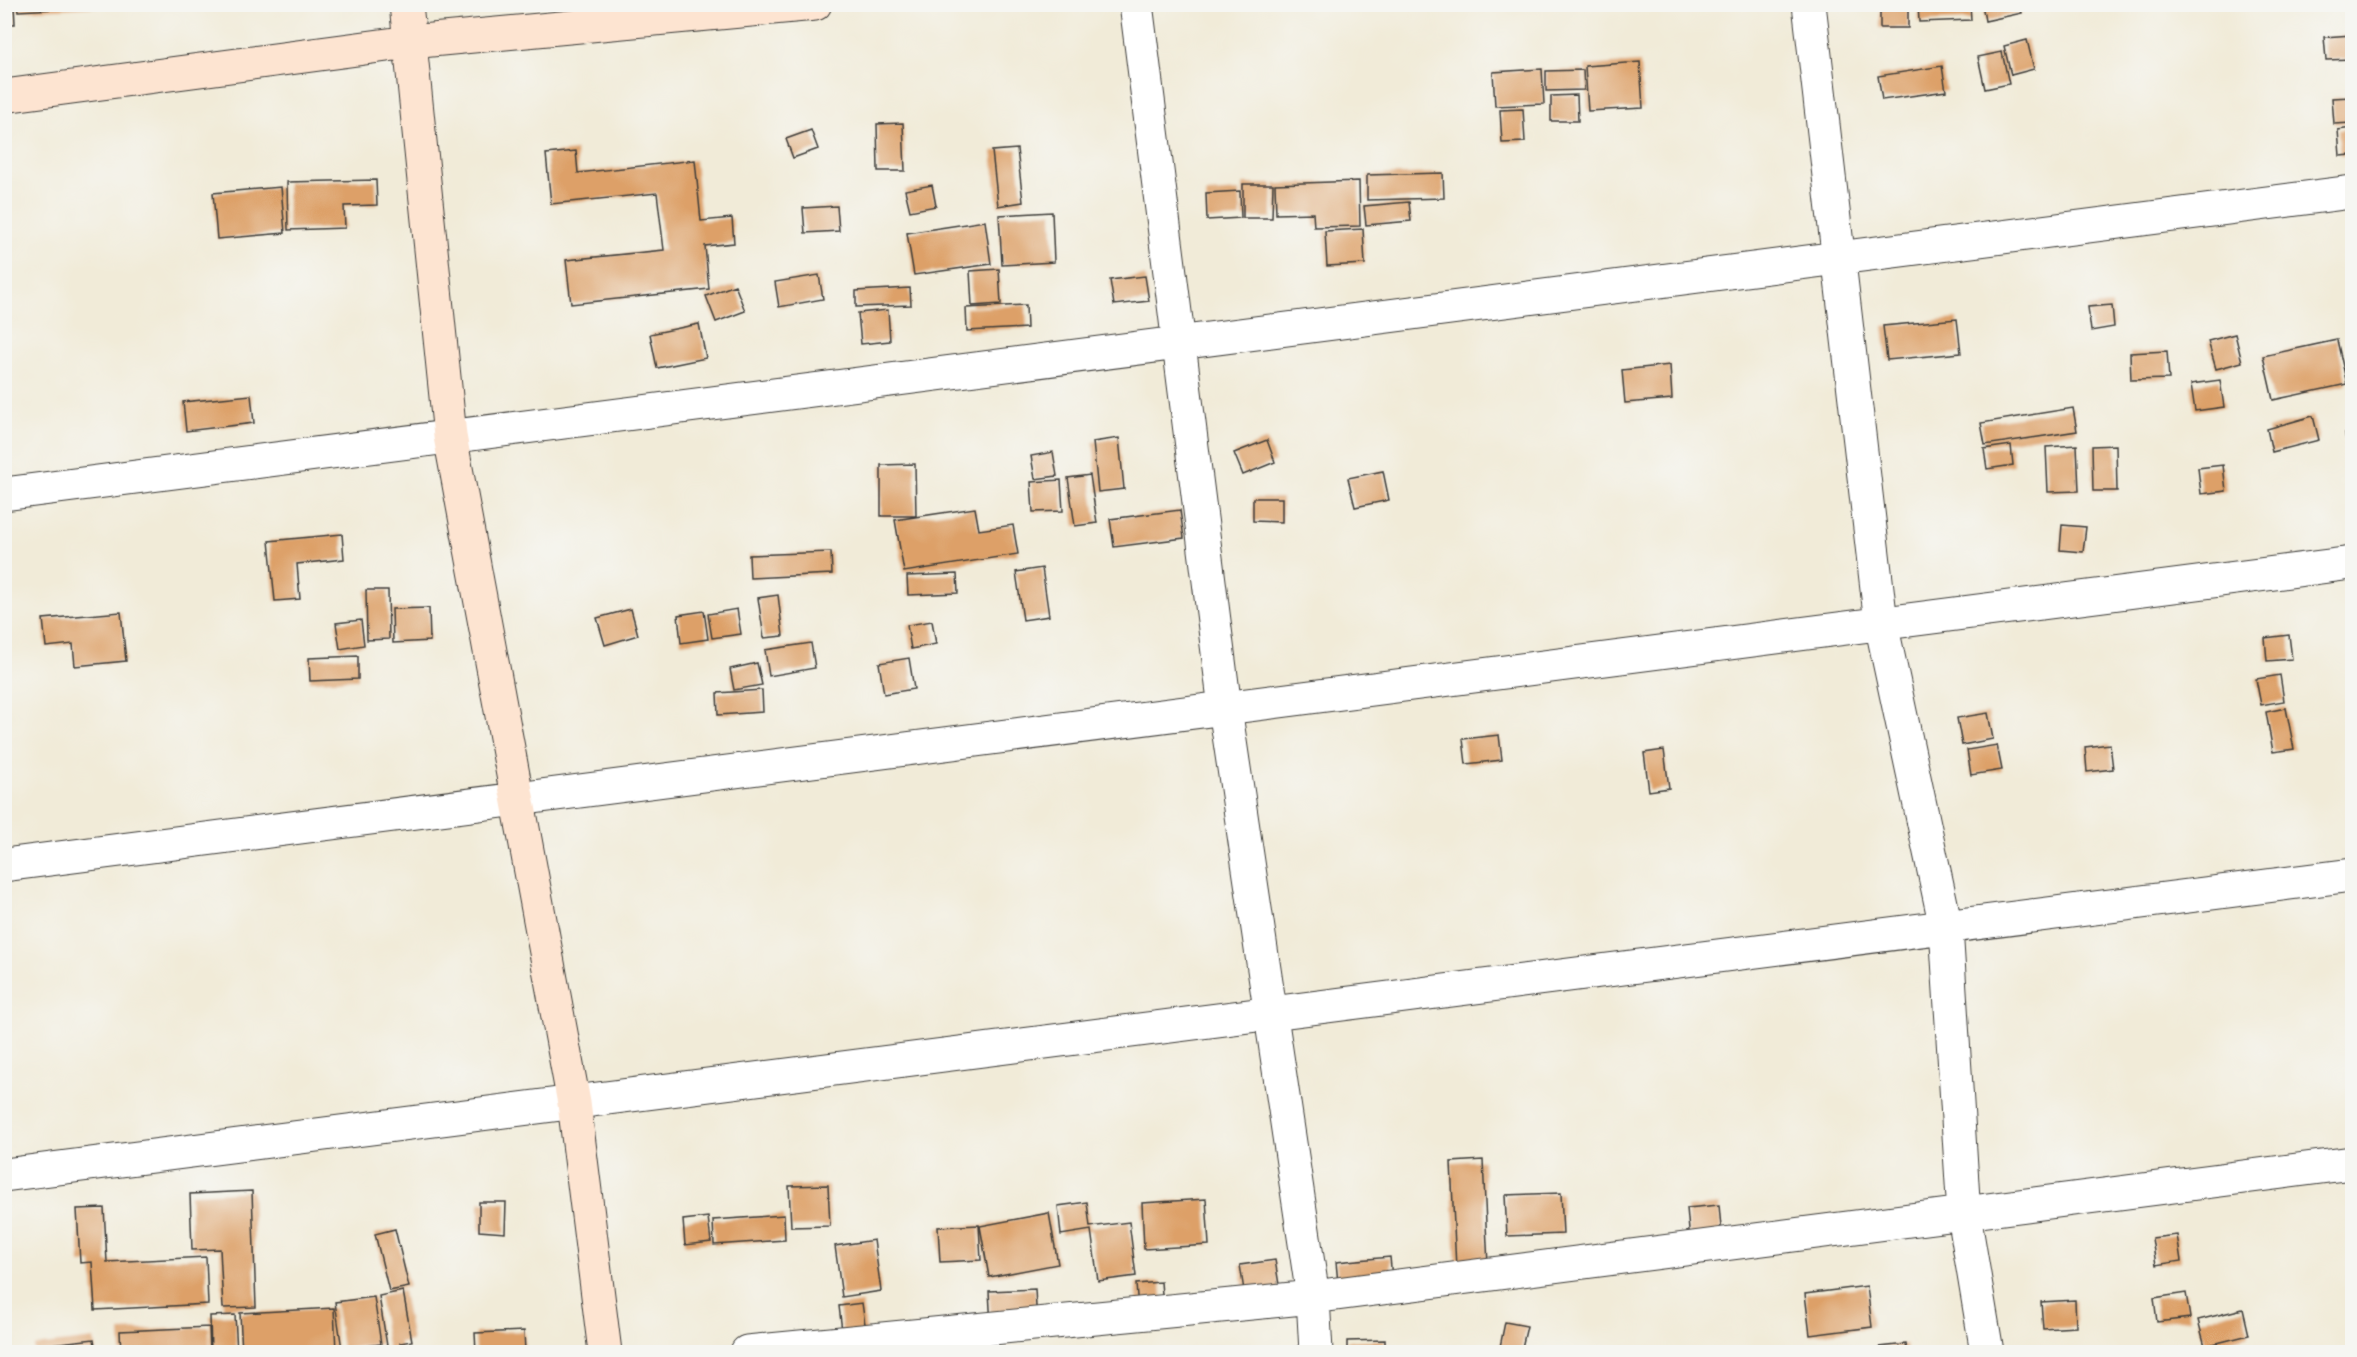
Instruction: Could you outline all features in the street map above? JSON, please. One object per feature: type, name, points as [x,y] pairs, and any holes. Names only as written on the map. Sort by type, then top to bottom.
[{"type":"street","points":[[406,4],[450,436],[574,1103],[605,1353]]},
{"type":"street","points":[[4,96],[410,42],[815,4]]},
{"type":"street","points":[[1136,4],[1225,708],[1313,1297],[1317,1353]]},
{"type":"street","points":[[1809,4],[1881,623],[1947,927],[1964,1215],[1987,1353]]},
{"type":"street","points":[[4,494],[2352,192]]},
{"type":"street","points":[[4,865],[2352,563]]},
{"type":"street","points":[[4,1176],[2352,875]]},
{"type":"street","points":[[747,1353],[1313,1297],[1964,1215],[2352,1163]]},
{"type":"building","points":[[4,4],[14,4],[15,24],[4,24]]},
{"type":"building","points":[[17,4],[111,4],[111,6],[18,11]]},
{"type":"building","points":[[1880,4],[1908,4],[1908,28],[1880,28]]},
{"type":"building","points":[[1918,4],[1970,4],[1971,20],[1919,22]]},
{"type":"building","points":[[1982,4],[2020,4],[2022,13],[1985,21]]},
{"type":"building","points":[[2352,35],[2352,59],[2326,60],[2324,37]]},
{"type":"building","points":[[2027,40],[2034,69],[2011,75],[2004,46]]},
{"type":"building","points":[[2002,52],[2009,84],[1985,89],[1978,57]]},
{"type":"building","points":[[1640,62],[1643,108],[1588,111],[1585,66]]},
{"type":"building","points":[[1942,66],[1946,91],[1882,100],[1878,76]]},
{"type":"building","points":[[1542,69],[1544,104],[1495,106],[1493,72]]},
{"type":"building","points":[[1583,70],[1584,90],[1546,91],[1546,71]]},
{"type":"building","points":[[1577,95],[1578,121],[1551,121],[1551,96]]},
{"type":"building","points":[[2352,97],[2352,123],[2334,124],[2332,98]]},
{"type":"building","points":[[1523,109],[1525,142],[1502,143],[1500,110]]},
{"type":"building","points":[[903,123],[905,171],[878,171],[877,124]]},
{"type":"building","points":[[2352,128],[2352,155],[2340,156],[2338,130]]},
{"type":"building","points":[[811,130],[818,149],[793,158],[786,139]]},
{"type":"building","points":[[1017,149],[1023,202],[998,206],[992,151]]},
{"type":"building","points":[[576,151],[578,173],[695,160],[701,221],[732,218],[734,243],[705,246],[709,289],[571,304],[566,260],[664,250],[657,193],[551,204],[546,154]]},
{"type":"building","points":[[1443,173],[1444,198],[1367,200],[1367,175]]},
{"type":"building","points":[[376,180],[377,205],[344,206],[345,228],[288,230],[287,182]]},
{"type":"building","points":[[1359,181],[1360,226],[1314,227],[1313,213],[1276,214],[1275,184]]},
{"type":"building","points":[[1243,184],[1273,184],[1272,218],[1243,218]]},
{"type":"building","points":[[932,185],[936,206],[910,211],[905,190]]},
{"type":"building","points":[[281,187],[285,233],[217,239],[213,193]]},
{"type":"building","points":[[1240,191],[1241,218],[1207,220],[1206,193]]},
{"type":"building","points":[[1409,202],[1411,221],[1366,225],[1364,206]]},
{"type":"building","points":[[837,206],[839,231],[805,233],[803,208]]},
{"type":"building","points":[[1052,212],[1054,262],[1002,265],[999,215]]},
{"type":"building","points":[[985,221],[991,264],[914,275],[907,233]]},
{"type":"building","points":[[1363,229],[1365,264],[1327,266],[1325,231]]},
{"type":"building","points":[[999,269],[1001,304],[972,306],[970,271]]},
{"type":"building","points":[[819,275],[823,299],[779,307],[775,282]]},
{"type":"building","points":[[1145,276],[1149,301],[1114,305],[1110,280]]},
{"type":"building","points":[[735,285],[745,311],[716,322],[706,296]]},
{"type":"building","points":[[910,288],[911,305],[856,307],[856,291]]},
{"type":"building","points":[[1026,305],[1027,328],[967,331],[966,308]]},
{"type":"building","points":[[2112,305],[2114,327],[2091,331],[2088,307]]},
{"type":"building","points":[[888,310],[890,341],[861,344],[858,313]]},
{"type":"building","points":[[1957,319],[1961,353],[1887,360],[1883,326]]},
{"type":"building","points":[[699,324],[706,358],[657,368],[650,334]]},
{"type":"building","points":[[2235,334],[2242,362],[2216,369],[2208,341]]},
{"type":"building","points":[[2337,340],[2347,384],[2273,400],[2263,356]]},
{"type":"building","points":[[2167,351],[2169,379],[2131,380],[2130,353]]},
{"type":"building","points":[[1670,365],[1672,399],[1625,403],[1622,370]]},
{"type":"building","points":[[2220,380],[2224,407],[2195,411],[2191,384]]},
{"type":"building","points":[[251,395],[254,423],[186,431],[183,402]]},
{"type":"building","points":[[2073,408],[2077,431],[1985,445],[1981,423]]},
{"type":"building","points":[[2313,416],[2319,440],[2272,452],[2267,429]]},
{"type":"building","points":[[2352,433],[2352,460],[2349,460],[2345,434]]},
{"type":"building","points":[[1119,438],[1124,489],[1098,492],[1093,442]]},
{"type":"building","points":[[1267,440],[1275,462],[1243,475],[1234,453]]},
{"type":"building","points":[[2011,445],[2013,465],[1987,469],[1984,449]]},
{"type":"building","points":[[2077,445],[2079,491],[2048,492],[2046,447]]},
{"type":"building","points":[[2116,445],[2117,491],[2093,491],[2092,446]]},
{"type":"building","points":[[1053,452],[1057,476],[1035,479],[1031,456]]},
{"type":"building","points":[[915,464],[916,516],[881,516],[881,465]]},
{"type":"building","points":[[2223,465],[2226,491],[2201,494],[2198,468]]},
{"type":"building","points":[[1383,471],[1389,500],[1355,507],[1348,478]]},
{"type":"building","points":[[1090,475],[1097,523],[1075,526],[1068,478]]},
{"type":"building","points":[[1061,480],[1063,511],[1033,512],[1031,482]]},
{"type":"building","points":[[1253,498],[1282,498],[1282,522],[1253,521]]},
{"type":"building","points":[[975,508],[979,530],[1013,525],[1018,554],[904,572],[895,520]]},
{"type":"building","points":[[1180,510],[1184,538],[1114,547],[1110,519]]},
{"type":"building","points":[[2062,525],[2086,527],[2083,552],[2060,550]]},
{"type":"building","points":[[342,534],[344,559],[297,564],[300,599],[275,601],[269,541]]},
{"type":"building","points":[[831,552],[832,574],[750,578],[749,555]]},
{"type":"building","points":[[1042,568],[1049,616],[1023,620],[1016,572]]},
{"type":"building","points":[[957,574],[958,593],[908,595],[907,576]]},
{"type":"building","points":[[366,590],[388,590],[389,639],[367,640]]},
{"type":"building","points":[[778,595],[783,636],[764,638],[758,598]]},
{"type":"building","points":[[429,608],[430,641],[393,643],[392,609]]},
{"type":"building","points":[[631,609],[638,635],[605,645],[597,618]]},
{"type":"building","points":[[737,609],[741,634],[712,638],[708,614]]},
{"type":"building","points":[[704,611],[708,639],[681,643],[678,615]]},
{"type":"building","points":[[121,612],[126,661],[75,666],[73,644],[46,647],[43,619]]},
{"type":"building","points":[[361,620],[364,645],[340,649],[336,623]]},
{"type":"building","points":[[932,621],[936,644],[911,649],[907,625]]},
{"type":"building","points":[[2289,635],[2292,659],[2267,661],[2265,638]]},
{"type":"building","points":[[811,643],[815,668],[769,676],[765,650]]},
{"type":"building","points":[[358,656],[358,679],[310,681],[309,658]]},
{"type":"building","points":[[909,658],[914,689],[884,694],[879,663]]},
{"type":"building","points":[[757,663],[762,685],[734,690],[730,669]]},
{"type":"building","points":[[2280,675],[2284,701],[2261,705],[2256,679]]},
{"type":"building","points":[[762,690],[763,712],[718,715],[717,693]]},
{"type":"building","points":[[2286,708],[2294,749],[2273,752],[2266,712]]},
{"type":"building","points":[[1988,713],[1993,739],[1962,745],[1957,718]]},
{"type":"building","points":[[1499,735],[1502,760],[1466,764],[1463,739]]},
{"type":"building","points":[[2110,744],[2113,769],[2087,772],[2085,747]]},
{"type":"building","points":[[1997,745],[2002,770],[1971,775],[1967,750]]},
{"type":"building","points":[[1664,750],[1669,788],[1649,791],[1644,753]]},
{"type":"building","points":[[1483,1160],[1488,1266],[1456,1268],[1451,1162]]},
{"type":"building","points":[[828,1185],[830,1226],[791,1227],[789,1186]]},
{"type":"building","points":[[252,1191],[256,1307],[223,1308],[220,1249],[192,1250],[190,1194]]},
{"type":"building","points":[[1561,1193],[1563,1234],[1507,1236],[1505,1195]]},
{"type":"building","points":[[1206,1199],[1209,1245],[1144,1249],[1142,1203]]},
{"type":"building","points":[[479,1202],[506,1202],[505,1233],[479,1231]]},
{"type":"building","points":[[1087,1202],[1090,1227],[1129,1222],[1136,1276],[1098,1281],[1091,1230],[1061,1235],[1058,1206]]},
{"type":"building","points":[[1719,1205],[1722,1239],[1690,1242],[1687,1208]]},
{"type":"building","points":[[104,1208],[107,1262],[206,1257],[208,1304],[95,1310],[92,1262],[80,1263],[77,1209]]},
{"type":"building","points":[[1049,1213],[1058,1264],[989,1277],[980,1226]]},
{"type":"building","points":[[784,1215],[785,1240],[714,1245],[713,1220]]},
{"type":"building","points":[[708,1217],[711,1242],[685,1245],[683,1220]]},
{"type":"building","points":[[979,1225],[981,1260],[940,1262],[938,1227]]},
{"type":"building","points":[[395,1229],[409,1287],[389,1291],[375,1234]]},
{"type":"building","points":[[2177,1235],[2181,1261],[2156,1265],[2152,1238]]},
{"type":"building","points":[[874,1240],[881,1291],[842,1297],[835,1246]]},
{"type":"building","points":[[1390,1257],[1392,1278],[1338,1283],[1336,1262]]},
{"type":"building","points":[[1275,1260],[1280,1291],[1245,1297],[1240,1265]]},
{"type":"building","points":[[1161,1282],[1163,1307],[1138,1309],[1136,1284]]},
{"type":"building","points":[[1867,1286],[1872,1327],[1810,1335],[1805,1294]]},
{"type":"building","points":[[1035,1289],[1037,1325],[991,1327],[989,1291]]},
{"type":"building","points":[[403,1291],[412,1341],[400,1343],[402,1352],[388,1352],[379,1296]]},
{"type":"building","points":[[2186,1293],[2190,1318],[2157,1322],[2154,1298]]},
{"type":"building","points":[[374,1297],[381,1344],[342,1349],[335,1302]]},
{"type":"building","points":[[2075,1300],[2076,1327],[2043,1329],[2041,1302]]},
{"type":"building","points":[[862,1303],[868,1345],[844,1347],[839,1306]]},
{"type":"building","points":[[334,1308],[336,1351],[242,1352],[240,1313]]},
{"type":"building","points":[[2243,1309],[2249,1335],[2205,1346],[2198,1320]]},
{"type":"building","points":[[235,1315],[237,1352],[211,1352],[210,1316]]},
{"type":"building","points":[[1505,1322],[1527,1326],[1521,1352],[1499,1352]]},
{"type":"building","points":[[209,1327],[210,1352],[121,1352],[120,1331]]},
{"type":"building","points":[[524,1331],[525,1352],[476,1352],[475,1333]]},
{"type":"building","points":[[94,1339],[96,1352],[34,1352],[34,1346]]},
{"type":"building","points":[[1385,1340],[1385,1352],[1347,1352],[1347,1341]]},
{"type":"building","points":[[1906,1344],[1907,1352],[1881,1352],[1880,1347]]}]
